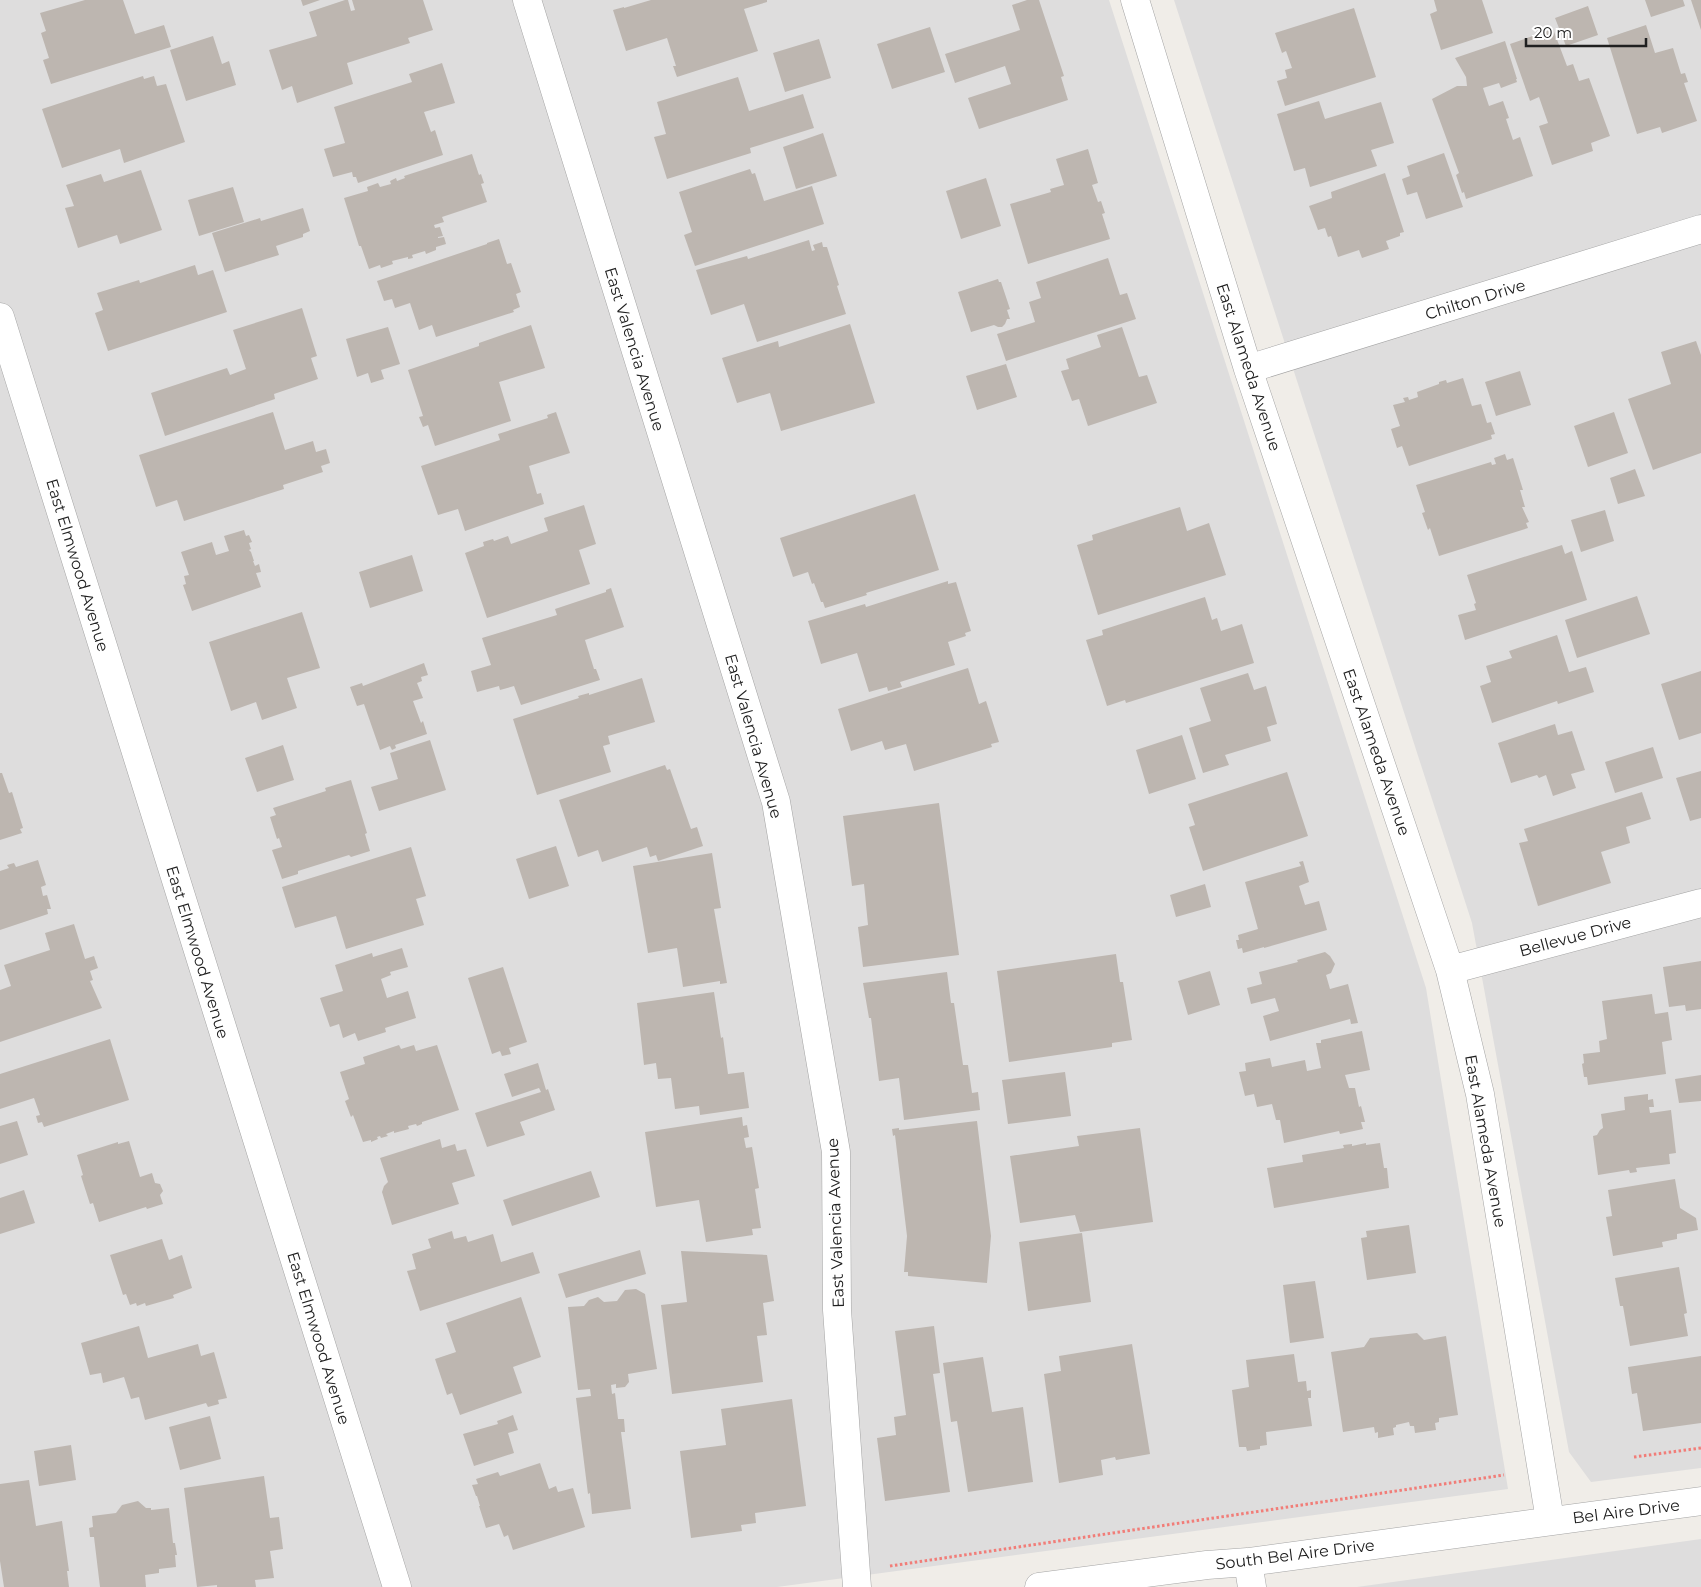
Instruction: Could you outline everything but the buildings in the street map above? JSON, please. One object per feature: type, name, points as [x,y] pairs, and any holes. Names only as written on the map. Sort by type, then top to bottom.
[{"type":"street","name":"East Valencia Avenue","points":[[527,0],[776,802],[836,1152],[837,1310],[857,1587]]},
{"type":"street","name":"East Alameda Avenue","points":[[1135,0],[1248,369],[1450,970],[1480,1094],[1550,1520]]},
{"type":"street","name":"Chilton Drive","points":[[1248,369],[1701,228]]},
{"type":"street","name":"East Elmwood Avenue","points":[[0,317],[397,1587]]},
{"type":"street","name":"Bellevue Drive","points":[[1450,970],[1701,903]]},
{"type":"street","name":"Bel Aire Drive","points":[[1550,1520],[1701,1501]]},
{"type":"street","name":"South Bel Aire Drive","points":[[1039,1587],[1207,1565],[1250,1574],[1550,1520]]},
{"type":"path","points":[[1634,1457],[1701,1448]]},
{"type":"path","points":[[887,1566],[1504,1475]]},
{"type":"shaded area","points":[[0,0],[1109,0],[1426,988],[1508,1489],[777,1587],[0,1587]]},
{"type":"shaded area","points":[[1174,0],[1701,0],[1701,1468],[1591,1482],[1569,1452],[1472,923]]},
{"type":"shaded area","points":[[1701,1539],[1701,1587],[1357,1587]]}]
